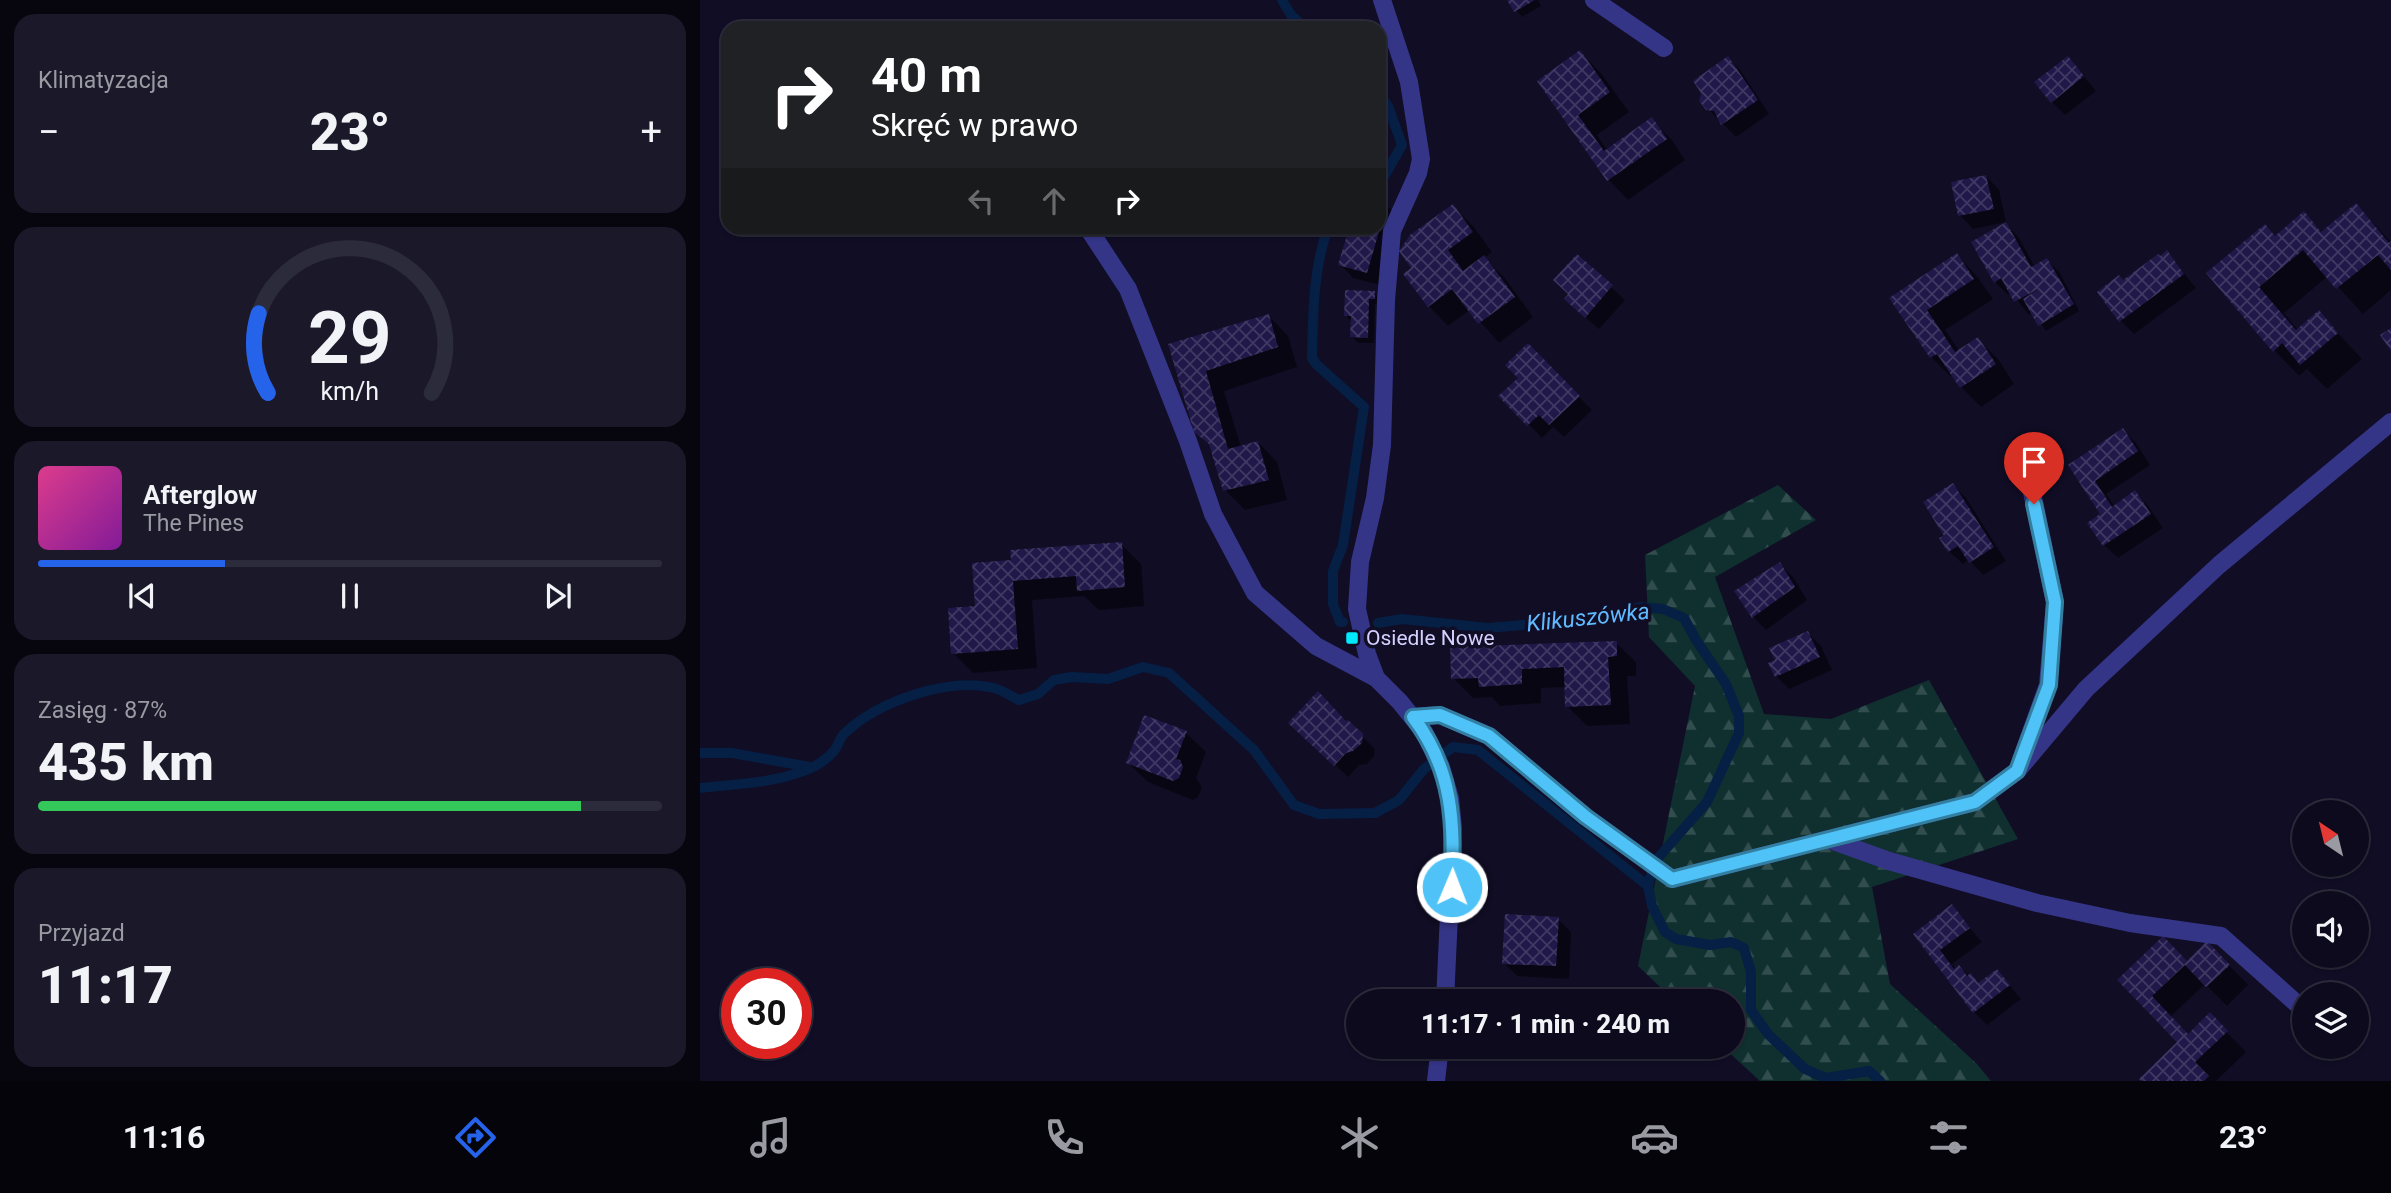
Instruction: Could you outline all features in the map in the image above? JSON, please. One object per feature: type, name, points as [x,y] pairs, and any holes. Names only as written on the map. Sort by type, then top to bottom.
[{"type":"street","points":[[1376,678],[1367,654],[1357,609],[1360,562],[1375,498],[1382,445],[1385,300],[1392,231],[1418,173],[1420,159],[1409,82],[1382,0]]},
{"type":"street","points":[[1594,0],[1664,48]]},
{"type":"street","points":[[1093,235],[1128,289],[1188,441],[1213,514],[1255,593],[1316,646],[1376,678],[1413,717],[1434,749],[1450,798],[1453,828],[1446,989]]},
{"type":"street","points":[[1413,717],[1440,715],[1489,736],[1586,817],[1672,879],[1975,802],[2017,771],[2086,690],[2219,565],[2391,422]]},
{"type":"street","points":[[2017,771],[2049,685],[2055,602],[2029,478]]},
{"type":"street","points":[[1828,839],[1889,861],[2037,903],[2130,923],[2221,936],[2292,999]]},
{"type":"street","points":[[1436,1081],[1439,1059]]},
{"type":"green space","points":[[1778,485],[1816,520],[1715,577],[1764,714],[1831,719],[1929,680],[2018,839],[1872,887],[1890,984],[1976,1063],[1991,1081],[1760,1081],[1736,1059],[1745,1059],[1745,989],[1662,989],[1638,966],[1695,686],[1649,637],[1645,555]]},
{"type":"building","points":[[1507,0],[1535,0],[1514,12]]},
{"type":"building","points":[[1580,50],[1610,92],[1578,115],[1604,151],[1652,117],[1667,139],[1607,181],[1537,81]]},
{"type":"building","points":[[1728,56],[1758,100],[1721,125],[1714,111],[1706,110],[1699,101],[1701,93],[1693,81]]},
{"type":"building","points":[[2068,56],[2084,76],[2051,103],[2034,82]]},
{"type":"building","points":[[1986,175],[1994,209],[1958,216],[1951,182]]},
{"type":"building","points":[[2356,203],[2389,243],[2391,241],[2391,270],[2378,255],[2336,289],[2303,250],[2259,287],[2296,330],[2319,310],[2338,333],[2300,365],[2282,343],[2273,352],[2206,273],[2265,224],[2275,236],[2304,211],[2321,232]]},
{"type":"building","points":[[1453,204],[1473,232],[1448,250],[1463,271],[1484,255],[1515,297],[1478,324],[1452,289],[1428,307],[1403,274],[1411,268],[1399,251],[1410,235]]},
{"type":"building","points":[[2006,222],[2031,267],[2047,258],[2074,304],[2038,326],[2023,299],[2040,288],[2014,302],[2001,278],[1994,283],[1971,242]]},
{"type":"building","points":[[1347,235],[1378,235],[1367,273],[1338,265]]},
{"type":"building","points":[[2167,250],[2184,274],[2119,322],[2097,292],[2119,275],[2123,280]]},
{"type":"building","points":[[1957,253],[1974,279],[1927,310],[1955,352],[1978,337],[1996,364],[1960,388],[1937,354],[1930,358],[1889,298]]},
{"type":"building","points":[[1577,254],[1613,285],[1585,318],[1564,299],[1568,294],[1553,280]]},
{"type":"building","points":[[1345,290],[1375,291],[1375,299],[1369,299],[1368,338],[1350,337],[1351,316],[1344,316]]},
{"type":"building","points":[[1269,314],[1278,347],[1206,371],[1228,449],[1258,441],[1269,480],[1223,491],[1209,444],[1194,432],[1168,344]]},
{"type":"building","points":[[2391,328],[2391,351],[2380,335]]},
{"type":"building","points":[[1528,343],[1580,396],[1549,425],[1539,415],[1527,426],[1498,396],[1518,378],[1505,365]]},
{"type":"building","points":[[2123,428],[2138,451],[2095,481],[2112,507],[2135,490],[2151,514],[2103,546],[2087,523],[2100,514],[2068,465]]},
{"type":"building","points":[[1953,483],[1994,547],[1969,563],[1958,546],[1948,552],[1939,538],[1944,536],[1923,502]]},
{"type":"building","points":[[1122,542],[1125,587],[1077,591],[1076,576],[1013,581],[1018,649],[951,654],[948,608],[975,606],[972,563],[1011,560],[1010,550]]},
{"type":"building","points":[[1780,562],[1795,587],[1752,618],[1734,591]]},
{"type":"building","points":[[1808,631],[1820,657],[1775,677],[1768,663],[1775,660],[1769,648]]},
{"type":"building","points":[[1479,635],[1479,646],[1617,641],[1617,656],[1608,657],[1611,705],[1565,707],[1564,667],[1522,669],[1522,684],[1479,687],[1478,678],[1451,679],[1450,636]]},
{"type":"building","points":[[1318,691],[1346,721],[1363,734],[1362,743],[1346,753],[1334,766],[1288,723]]},
{"type":"building","points":[[1144,715],[1187,731],[1176,759],[1180,760],[1183,767],[1179,778],[1173,781],[1126,763]]},
{"type":"building","points":[[1952,904],[1970,928],[1940,950],[1954,969],[1959,965],[1967,976],[1971,973],[1978,983],[1997,969],[2010,985],[1973,1013],[1913,934]]},
{"type":"building","points":[[1505,914],[1559,917],[1556,966],[1502,964]]},
{"type":"building","points":[[2163,936],[2187,961],[2207,941],[2230,965],[2206,987],[2185,965],[2152,996],[2188,1034],[2210,1012],[2228,1031],[2195,1062],[2209,1076],[2204,1081],[2139,1079],[2177,1042],[2117,980]]},
{"type":"waterway","name":"Klikuszówka","points":[[1282,0],[1297,21]]},
{"type":"waterway","name":"Klikuszówka","points":[[1386,103],[1402,145],[1386,173]]},
{"type":"waterway","name":"Klikuszówka","points":[[1326,235],[1317,276],[1312,358],[1364,407],[1343,545],[1333,571],[1333,604],[1340,622],[1343,622]]},
{"type":"waterway","name":"Klikuszówka","points":[[1378,623],[1402,619],[1488,628],[1583,620],[1641,607],[1663,609],[1684,618],[1726,684],[1739,716],[1739,733],[1707,802],[1657,859]]},
{"type":"waterway","points":[[700,788],[771,780],[811,768],[831,754],[844,734],[858,722],[875,711],[914,694],[976,685],[997,689],[1019,700],[1038,694],[1054,680],[1072,677],[1108,679],[1143,667],[1169,673],[1254,750],[1294,805],[1319,814],[1375,813],[1399,800],[1424,769],[1453,747],[1478,750],[1648,886]]},
{"type":"waterway","points":[[700,753],[732,753],[810,767]]},
{"type":"waterway","name":"Klikuszówka","points":[[1651,875],[1648,886],[1652,906],[1665,932],[1676,939],[1710,945],[1731,942],[1744,948],[1751,972],[1751,1010],[1768,1034],[1805,1069],[1826,1078],[1869,1071],[1880,1081]]},
{"type":"place","name":"Osiedle Nowe","points":[[1352,638]]},
{"type":"route","points":[[1452,887],[1453,828],[1450,798],[1434,749],[1413,717],[1440,715],[1489,736],[1586,817],[1672,879],[1975,802],[2017,771],[2049,685],[2055,602],[2034,504]]}]
